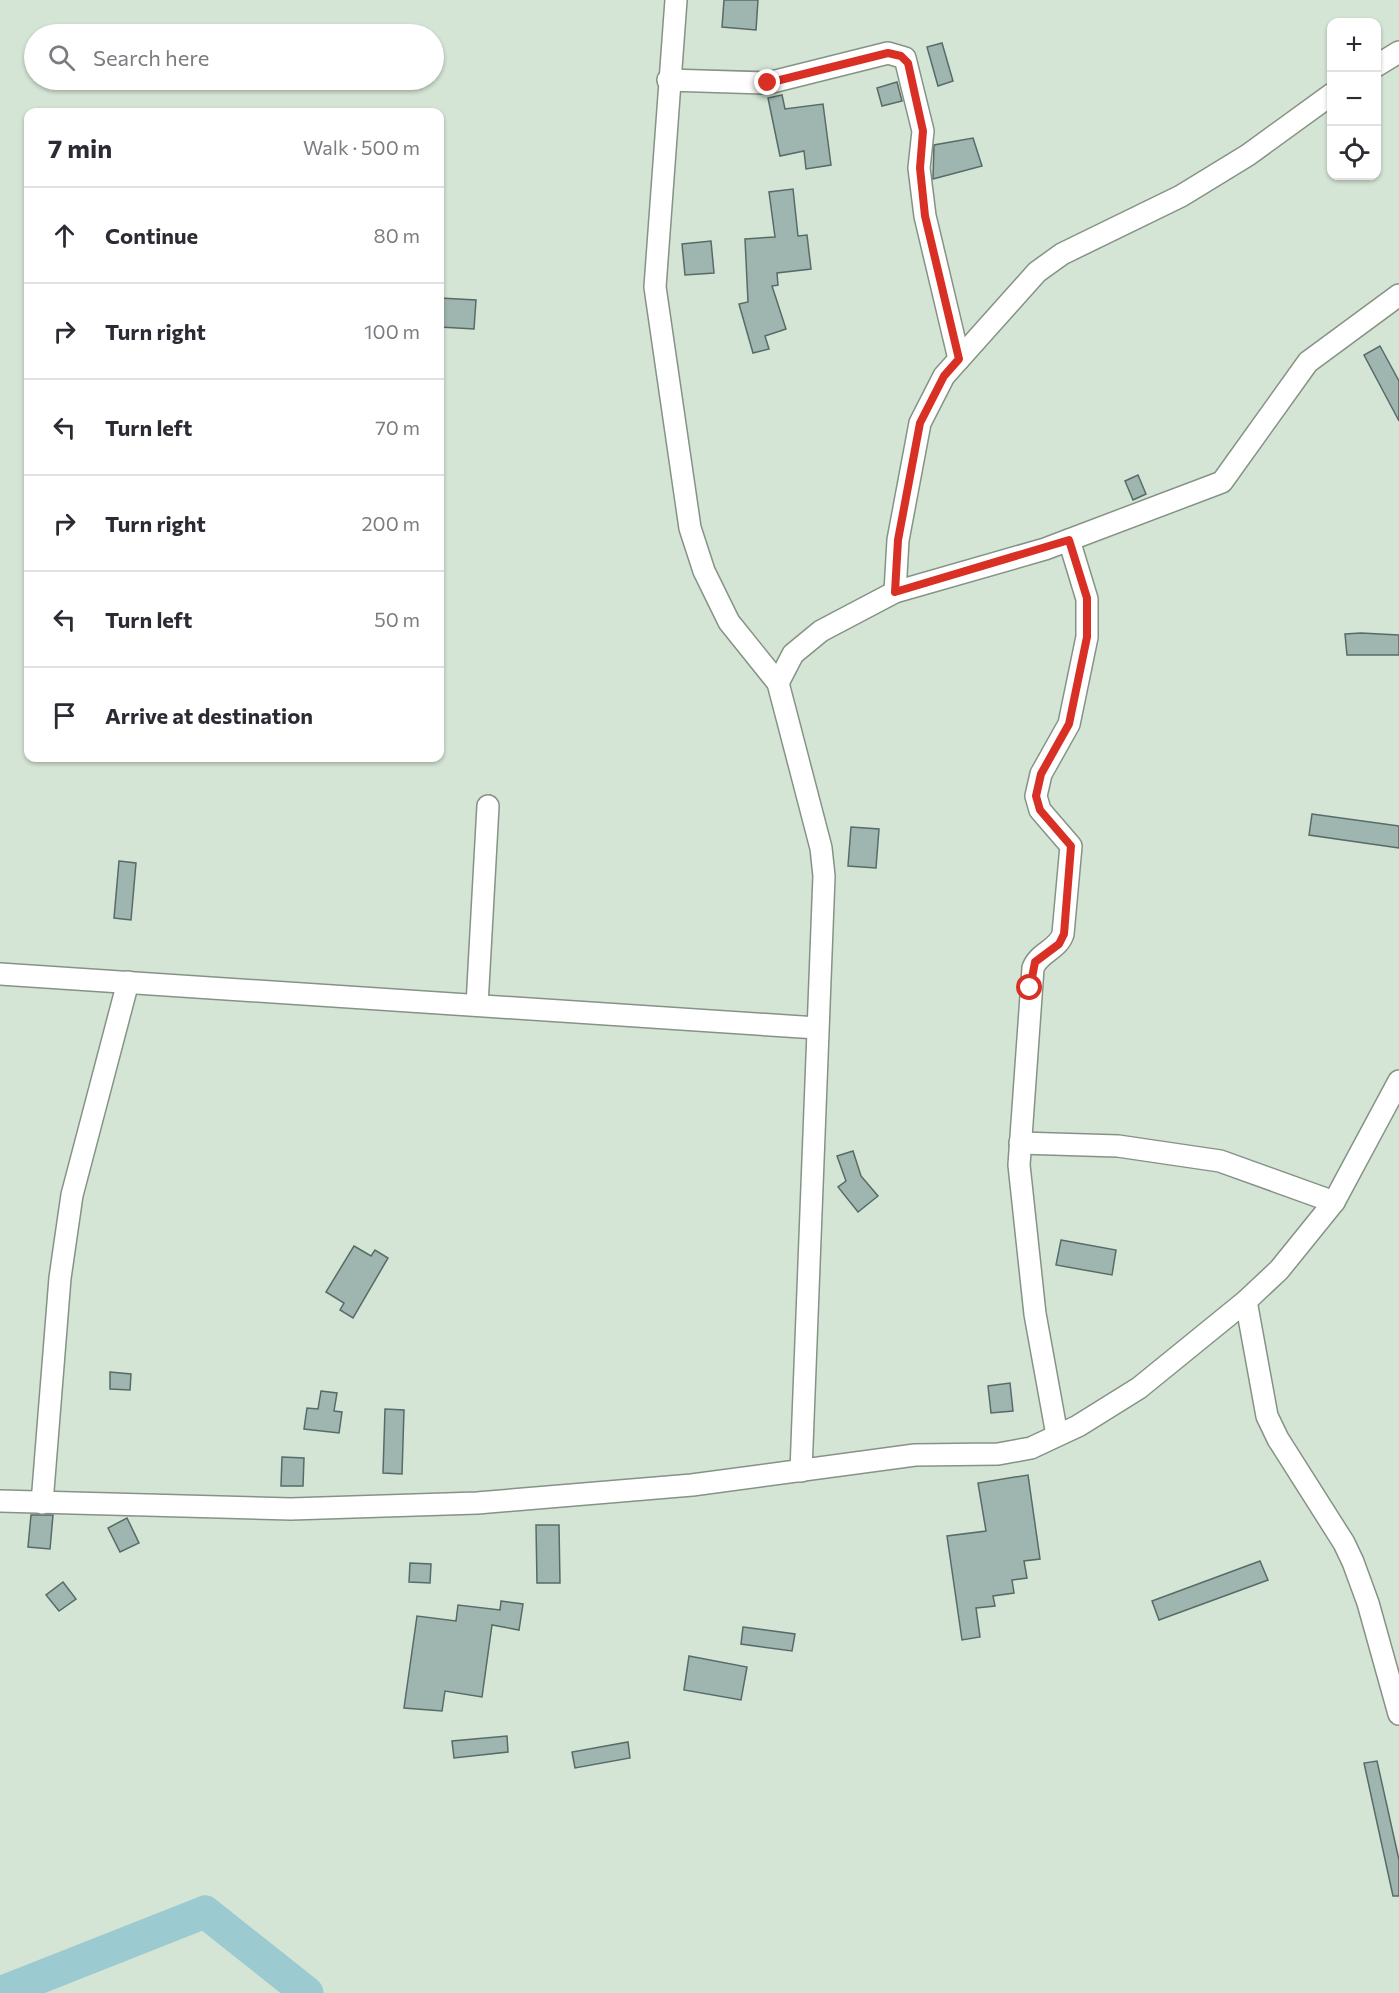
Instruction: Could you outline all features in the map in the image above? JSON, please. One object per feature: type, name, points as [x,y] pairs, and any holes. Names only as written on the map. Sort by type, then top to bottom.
[{"type":"street","points":[[676,0],[668,80],[655,287],[690,528],[704,571],[729,622],[778,683],[821,848],[824,876],[801,1470]]},
{"type":"street","points":[[1381,63],[1399,52]]},
{"type":"street","points":[[668,80],[768,83],[888,53],[905,58],[923,131],[920,168],[925,216],[959,359]]},
{"type":"street","points":[[895,592],[898,540],[920,423],[944,376],[1037,273],[1062,254],[1181,196],[1248,155],[1327,98]]},
{"type":"street","points":[[778,683],[794,654],[820,631],[895,592],[1069,540],[1222,482],[1308,362],[1399,295]]},
{"type":"street","points":[[1058,1436],[1035,1314],[1019,1165],[1033,968],[1040,957],[1059,944],[1064,934],[1071,859],[1070,842],[1040,810],[1036,796],[1041,774],[1069,724],[1087,637],[1087,598],[1069,540]]},
{"type":"street","points":[[477,1005],[488,806]]},
{"type":"street","points":[[0,974],[817,1028]]},
{"type":"street","points":[[42,1503],[60,1278],[72,1195],[128,982]]},
{"type":"street","points":[[0,1501],[291,1509],[477,1503],[692,1485],[915,1455],[998,1454],[1031,1448],[1058,1436],[1139,1388],[1246,1301],[1280,1270],[1334,1202],[1399,1081]]},
{"type":"street","points":[[1020,1143],[1118,1146],[1220,1161],[1334,1202]]},
{"type":"street","points":[[1246,1301],[1268,1416],[1278,1439],[1344,1543],[1353,1562],[1368,1603],[1399,1714]]},
{"type":"building","points":[[724,0],[758,0],[756,30],[722,27]]},
{"type":"building","points":[[942,43],[953,81],[938,86],[927,47]]},
{"type":"building","points":[[897,82],[902,101],[882,106],[877,88]]},
{"type":"building","points":[[782,95],[785,109],[823,104],[831,165],[806,169],[804,151],[780,156],[768,98]]},
{"type":"building","points":[[973,138],[982,166],[933,179],[934,145]]},
{"type":"building","points":[[793,189],[798,236],[807,235],[811,269],[777,273],[778,285],[772,286],[786,329],[765,336],[769,349],[753,353],[739,304],[748,302],[745,239],[775,237],[769,192]]},
{"type":"building","points":[[711,241],[714,273],[685,275],[682,244]]},
{"type":"building","points":[[444,298],[476,300],[474,329],[444,327]]},
{"type":"building","points":[[1380,346],[1399,381],[1399,421],[1364,355]]},
{"type":"building","points":[[1138,475],[1146,494],[1133,500],[1125,481]]},
{"type":"building","points":[[1345,634],[1399,635],[1399,655],[1347,655]]},
{"type":"building","points":[[1312,814],[1399,826],[1399,848],[1309,835]]},
{"type":"building","points":[[851,827],[879,829],[876,868],[848,866]]},
{"type":"building","points":[[119,861],[136,863],[131,920],[114,918]]},
{"type":"building","points":[[853,1151],[861,1176],[878,1196],[858,1212],[838,1187],[846,1181],[837,1156]]},
{"type":"building","points":[[1061,1240],[1116,1250],[1112,1275],[1056,1265]]},
{"type":"building","points":[[354,1246],[371,1256],[375,1250],[388,1258],[353,1318],[340,1310],[344,1303],[326,1292]]},
{"type":"building","points":[[110,1372],[131,1374],[130,1390],[110,1389]]},
{"type":"building","points":[[1010,1383],[1013,1411],[991,1413],[988,1386]]},
{"type":"building","points":[[321,1391],[337,1393],[334,1411],[342,1412],[339,1433],[304,1429],[307,1408],[318,1409]]},
{"type":"building","points":[[385,1409],[404,1410],[402,1474],[383,1473]]},
{"type":"building","points":[[282,1457],[304,1458],[303,1486],[281,1486]]},
{"type":"building","points":[[1028,1475],[1040,1559],[1024,1561],[1027,1578],[1012,1580],[1014,1593],[993,1596],[995,1606],[976,1608],[980,1637],[962,1640],[947,1536],[986,1531],[978,1483]]},
{"type":"building","points":[[31,1515],[53,1515],[50,1549],[28,1547]]},
{"type":"building","points":[[127,1518],[139,1543],[120,1552],[108,1528]]},
{"type":"building","points":[[536,1525],[559,1525],[560,1583],[537,1583]]},
{"type":"building","points":[[1260,1561],[1268,1580],[1159,1620],[1152,1601]]},
{"type":"building","points":[[410,1563],[431,1564],[430,1583],[409,1582]]},
{"type":"building","points":[[63,1582],[76,1599],[59,1611],[46,1595]]},
{"type":"building","points":[[501,1601],[523,1604],[519,1630],[492,1625],[482,1697],[445,1691],[442,1711],[404,1708],[417,1616],[456,1621],[458,1605],[500,1610]]},
{"type":"building","points":[[743,1627],[795,1634],[792,1651],[741,1644]]},
{"type":"building","points":[[689,1656],[747,1667],[741,1700],[684,1690]]},
{"type":"building","points":[[507,1736],[508,1752],[454,1758],[452,1741]]},
{"type":"building","points":[[628,1742],[630,1758],[575,1768],[572,1752]]},
{"type":"building","points":[[1377,1761],[1399,1860],[1399,1896],[1393,1896],[1364,1763]]},
{"type":"waterway","points":[[0,1993],[205,1912],[307,1993]]},
{"type":"route","points":[[768,83],[888,53],[905,58],[908,63],[923,131],[920,168],[925,216],[959,359],[944,376],[929,401],[920,423],[898,540],[895,592],[1069,540],[1087,598],[1087,637],[1069,724],[1041,774],[1036,796],[1040,810],[1070,842],[1071,846],[1064,934],[1059,944],[1035,962],[1030,988]]}]
